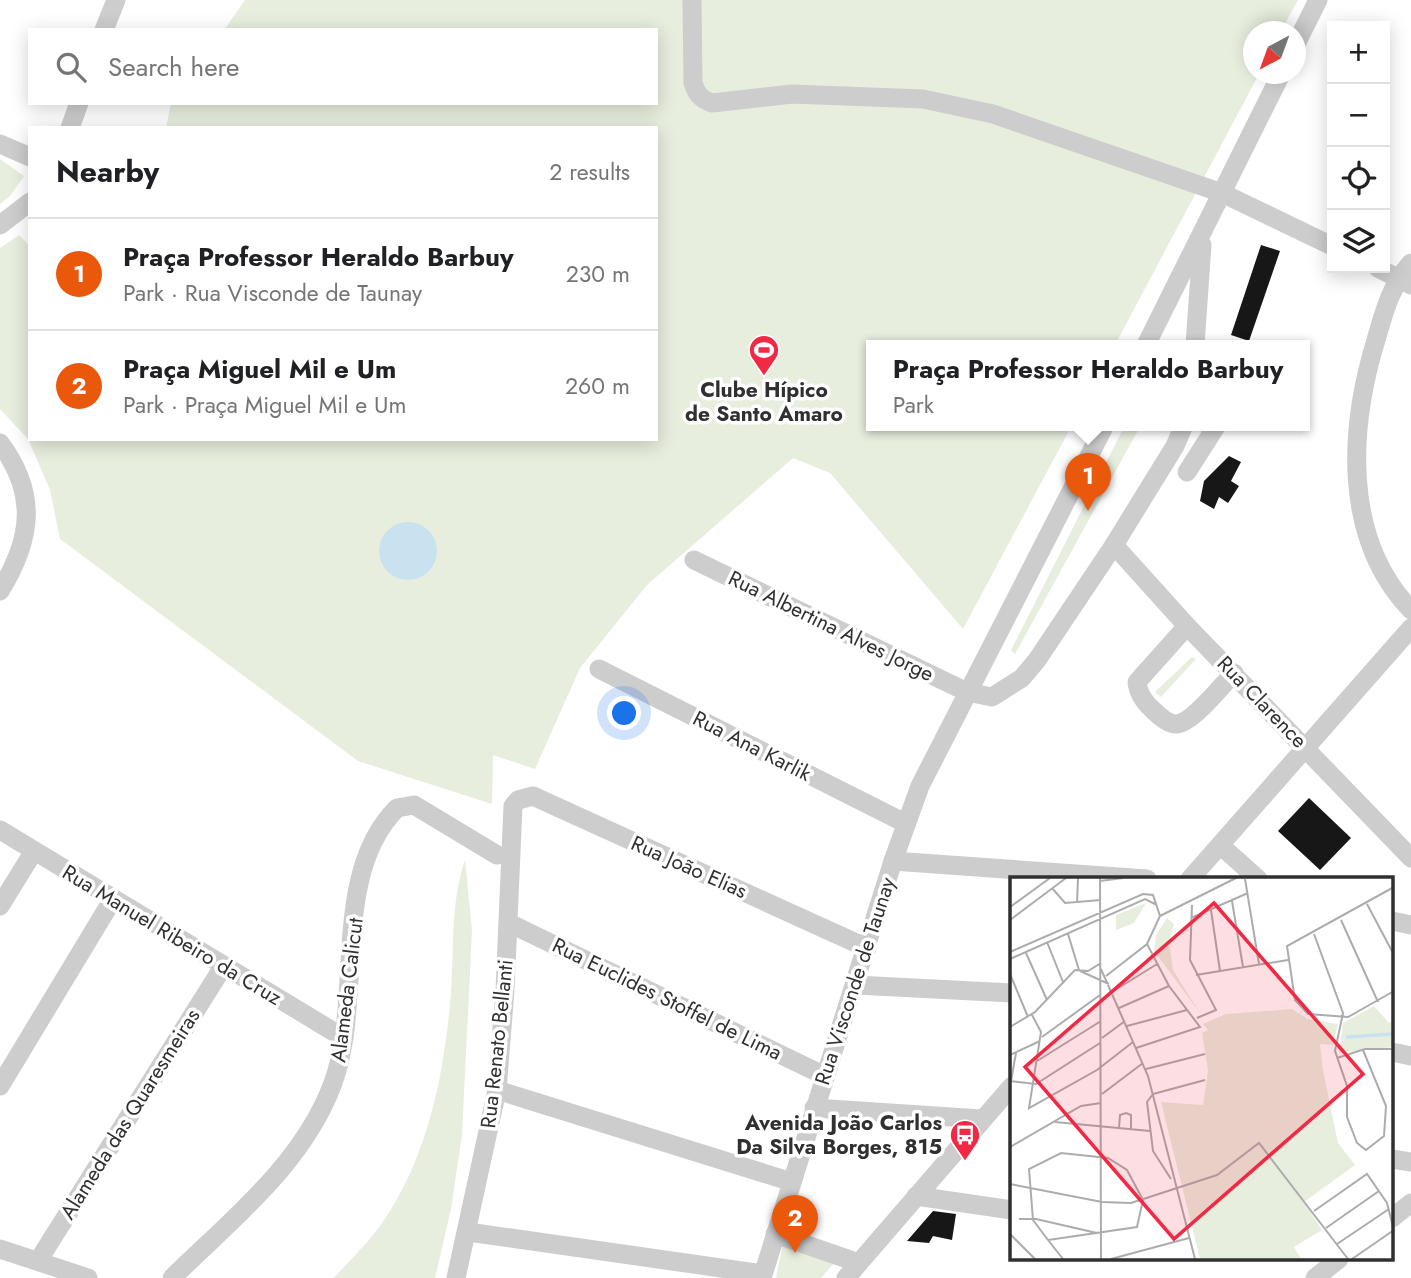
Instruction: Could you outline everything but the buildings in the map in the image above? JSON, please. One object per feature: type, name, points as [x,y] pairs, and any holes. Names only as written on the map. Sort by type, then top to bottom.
[{"type":"street","points":[[105,28],[116,0]]},
{"type":"street","points":[[692,0],[693,83],[696,93],[703,100],[712,103],[792,94],[923,99],[993,114],[1222,192],[1327,244]]},
{"type":"street","points":[[1306,24],[1318,0]]},
{"type":"street","points":[[1149,340],[1276,84]]},
{"type":"street","points":[[71,126],[78,105]]},
{"type":"street","points":[[0,144],[28,156]]},
{"type":"street","points":[[0,225],[28,204]]},
{"type":"street","points":[[1195,340],[1203,234]]},
{"type":"street","points":[[1407,275],[1389,296],[1361,395],[1357,474],[1362,517],[1373,551],[1394,588],[1411,610]]},
{"type":"street","name":"Rua Visconde de Taunay","points":[[762,1276],[905,823],[932,757],[1102,431]]},
{"type":"street","points":[[967,692],[992,697],[1022,678],[1067,617],[1114,545],[1175,446],[1181,431]]},
{"type":"street","points":[[1188,472],[1213,431]]},
{"type":"street","points":[[0,443],[22,480],[27,523],[16,565],[0,591]]},
{"type":"street","name":"Rua Clarence","points":[[1114,545],[1187,626],[1411,858]]},
{"type":"street","name":"Rua Albertina Alves Jorge","points":[[694,560],[967,692]]},
{"type":"street","points":[[1187,626],[1137,682],[1139,695],[1152,710],[1169,723],[1180,724],[1192,716],[1234,673]]},
{"type":"street","points":[[1192,877],[1411,628]]},
{"type":"street","name":"Rua Ana Karlik","points":[[599,669],[905,823]]},
{"type":"street","name":"Rua João Elias","points":[[513,806],[525,797],[533,796],[867,948]]},
{"type":"street","name":"Alameda Calicut","points":[[172,1278],[293,1157],[314,1125],[334,1082],[344,1038],[360,877],[370,846],[390,815],[405,804],[414,805],[497,855]]},
{"type":"street","name":"Rua Renato Bellanti","points":[[456,1278],[497,1090],[509,923],[513,806]]},
{"type":"street","name":"Rua Manuel Ribeiro da Cruz","points":[[0,830],[344,1038]]},
{"type":"street","points":[[1220,845],[1256,877]]},
{"type":"street","points":[[0,906],[34,851]]},
{"type":"street","points":[[893,860],[1120,877]]},
{"type":"street","points":[[0,1086],[113,899]]},
{"type":"street","name":"Rua Euclides Stoffel de Lima","points":[[509,923],[825,1076]]},
{"type":"street","name":"Alameda das Quaresmeiras","points":[[38,1261],[223,967]]},
{"type":"street","points":[[856,985],[1010,993]]},
{"type":"street","points":[[497,1090],[792,1182]]},
{"type":"street","points":[[775,1234],[852,1271],[982,1119],[1005,1103]]},
{"type":"street","points":[[814,1108],[982,1119]]},
{"type":"street","points":[[916,1196],[1010,1210]]},
{"type":"street","points":[[1394,1216],[1411,1203]]},
{"type":"street","points":[[468,1232],[762,1276]]},
{"type":"street","points":[[0,1249],[88,1278]]},
{"type":"street","points":[[1315,1278],[1338,1260]]},
{"type":"green space","name":"Clube Hípico de Santo Amaro","points":[[245,0],[1298,0],[1286,21],[1243,21],[1243,84],[1254,84],[1118,340],[866,340],[866,431],[1069,431],[963,629],[830,473],[793,458],[647,585],[580,668],[535,769],[493,755],[492,804],[358,761],[60,539],[50,490],[29,441],[658,441],[658,126],[166,126],[171,105],[658,105],[658,28],[225,28]]},
{"type":"green space","points":[[0,159],[24,176],[10,196],[0,204]]},
{"type":"green space","name":"Clube Hípico de Santo Amaro","points":[[19,235],[28,244],[28,439],[0,409],[0,248]]},
{"type":"green space","points":[[1122,431],[1138,431],[1015,654],[1011,650]]},
{"type":"green space","points":[[1192,657],[1196,659],[1161,697],[1155,692]]},
{"type":"green space","points":[[465,860],[472,930],[462,1135],[451,1209],[435,1278],[334,1278],[375,1233],[396,1201],[421,1148],[430,1120],[447,1033],[455,914]]},
{"type":"green space","points":[[783,1243],[835,1262],[821,1278],[776,1278]]},
{"type":"water","points":[[402,522],[414,522],[429,530],[437,545],[437,557],[429,572],[414,580],[402,580],[387,572],[379,557],[379,545],[387,530]]},
{"type":"place","name":"Clube Hípico de Santo Amaro","points":[[764,377]]},
{"type":"place","name":"Praça Professor Heraldo Barbuy","points":[[1088,511]]},
{"type":"place","name":"Avenida João Carlos Da Silva Borges, 815","points":[[965,1162]]},
{"type":"place","name":"Praça Miguel Mil e Um","points":[[795,1253]]}]
